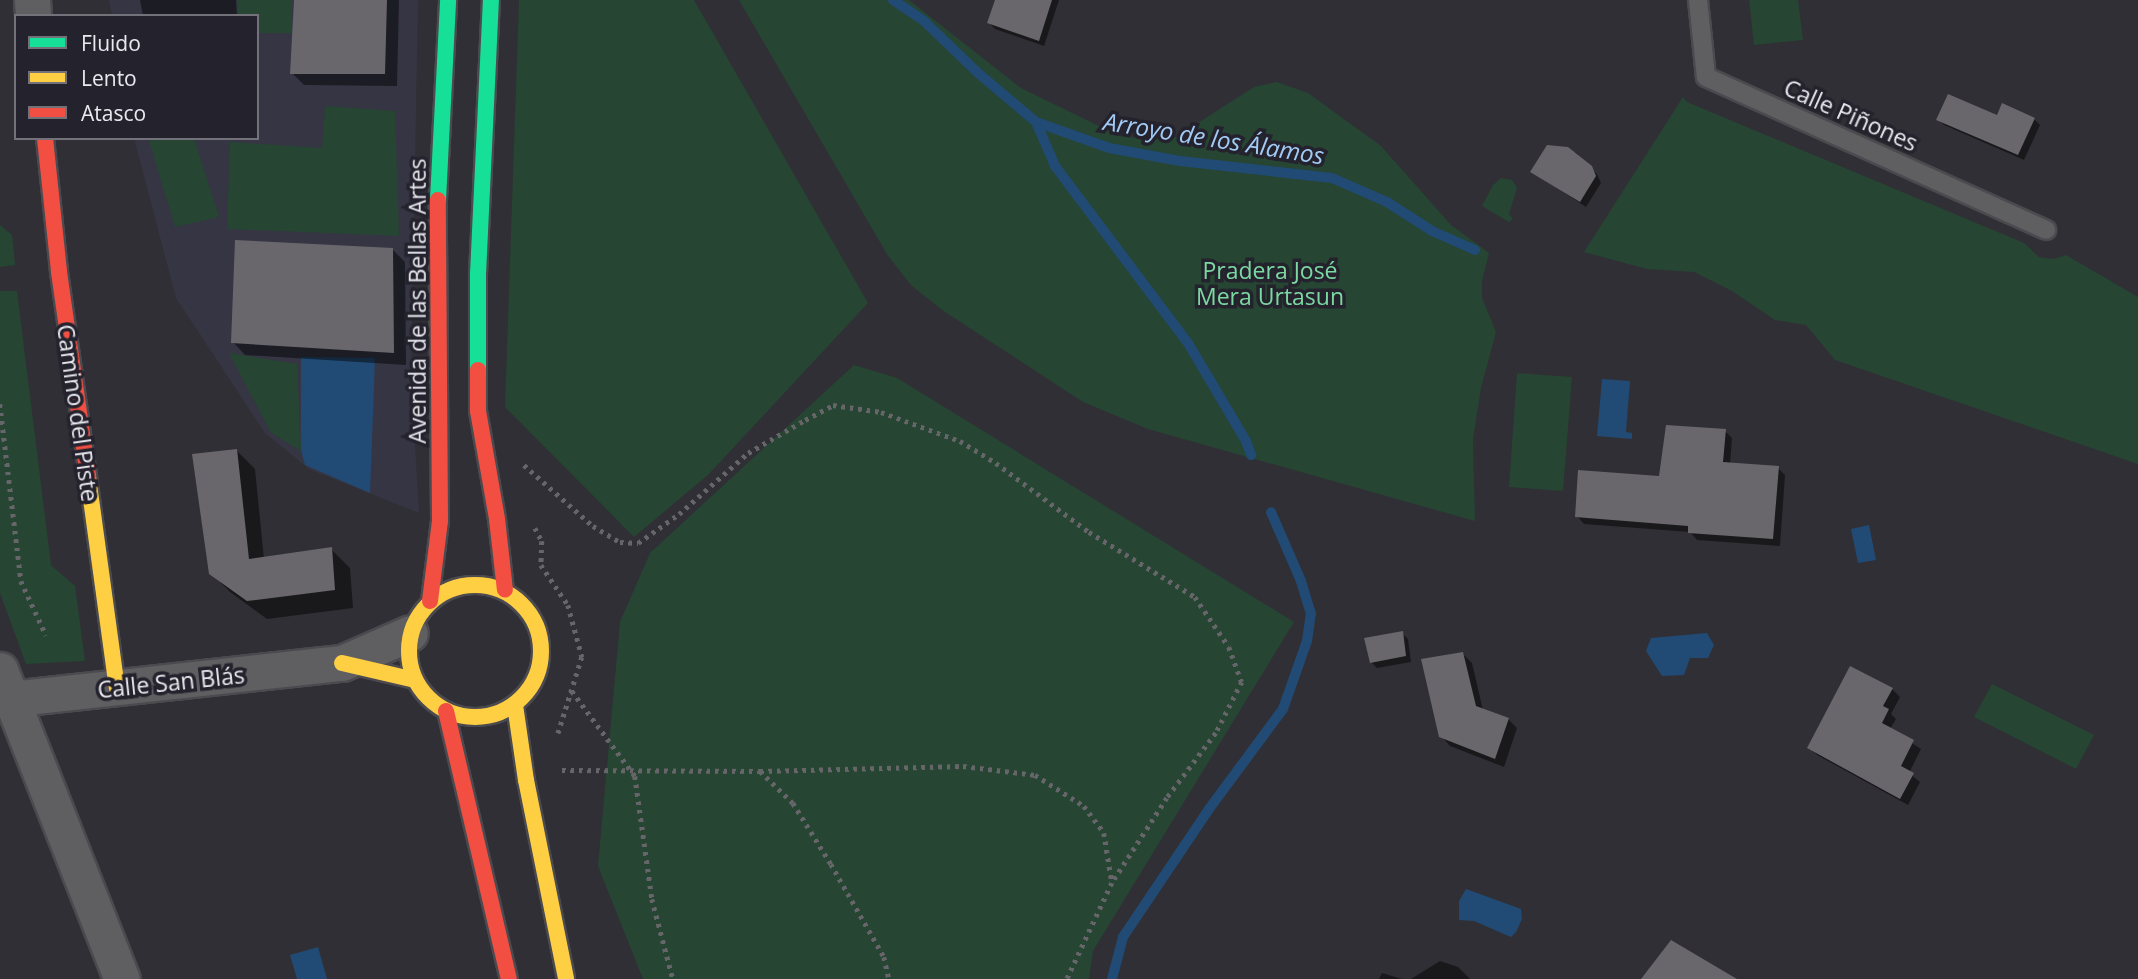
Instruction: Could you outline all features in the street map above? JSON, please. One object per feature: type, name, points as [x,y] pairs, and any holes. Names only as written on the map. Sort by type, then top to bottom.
[{"type":"street","name":"Avenida de las Bellas Artes","points":[[430,601],[440,521],[438,159],[449,0]]},
{"type":"street","points":[[491,0],[478,274],[478,411],[497,519],[505,590]]},
{"type":"street","name":"Camino del Piste","points":[[45,140],[58,272],[117,688]]},
{"type":"street","points":[[466,584],[505,590],[531,613],[543,645],[537,679],[514,705],[481,718],[446,711],[428,698],[415,680],[408,657],[410,633],[430,601],[466,584]]},
{"type":"street","name":"Calle San Blás","points":[[3,689],[117,688],[342,663],[410,633]]},
{"type":"street","name":"Calle San Blás","points":[[342,663],[415,680]]},
{"type":"street","points":[[3,689],[122,979]]},
{"type":"street","points":[[514,705],[526,780],[566,979]]},
{"type":"street","points":[[446,711],[509,979]]},
{"type":"lane","name":"Calle Piñones","points":[[1698,0],[1706,77],[2046,230]]},
{"type":"path","points":[[0,404],[21,581],[46,635]]},
{"type":"path","points":[[520,469],[518,460],[593,526],[620,542],[638,543],[679,514],[748,453],[805,420],[833,405],[881,412],[960,441],[996,463],[1089,532],[1195,597],[1229,647],[1242,682],[1216,733],[1167,798],[1112,883],[1067,979]]},
{"type":"path","points":[[532,522],[542,541],[541,565],[568,606],[582,657],[557,730],[559,743]]},
{"type":"path","points":[[571,690],[635,776],[652,899],[673,979]]},
{"type":"path","points":[[560,757],[564,783]]},
{"type":"path","points":[[562,770],[761,771],[962,766],[1035,775],[1084,806],[1104,833],[1112,883]]},
{"type":"path","points":[[761,771],[793,803],[825,854],[884,957],[889,979]]},
{"type":"shaded area","points":[[109,0],[418,0],[411,377],[419,513],[309,469],[265,433],[176,298],[135,140],[259,140],[259,14],[112,14]]},
{"type":"green space","points":[[237,0],[292,0],[292,33],[259,33],[259,14],[238,14]]},
{"type":"green space","points":[[519,0],[694,0],[868,303],[708,475],[634,537],[505,407]]},
{"type":"green space","name":"Pradera José Mera Urtasun","points":[[739,0],[909,0],[1021,88],[1109,131],[1143,140],[1176,137],[1254,87],[1277,82],[1308,93],[1381,146],[1451,225],[1489,253],[1482,281],[1482,298],[1496,332],[1481,388],[1473,439],[1475,521],[1148,429],[1083,402],[942,310],[911,285],[888,256]]},
{"type":"green space","points":[[1749,0],[1798,0],[1803,40],[1754,45]]},
{"type":"green space","points":[[1683,97],[1687,102],[2024,243],[2039,257],[2054,259],[2066,255],[2138,297],[2138,464],[1835,360],[1806,325],[1775,320],[1732,291],[1694,272],[1647,269],[1584,252]]},
{"type":"green space","points":[[325,106],[395,111],[399,236],[227,229],[230,142],[322,148]]},
{"type":"green space","points":[[195,140],[219,217],[175,227],[149,141]]},
{"type":"green space","points":[[1501,178],[1512,180],[1517,188],[1509,214],[1513,219],[1509,222],[1482,206],[1493,185]]},
{"type":"green space","points":[[0,225],[12,235],[15,265],[0,267]]},
{"type":"green space","points":[[0,291],[17,291],[51,565],[75,586],[85,661],[26,664],[0,593]]},
{"type":"green space","points":[[229,353],[297,364],[301,451],[271,433]]},
{"type":"green space","points":[[854,365],[897,378],[1294,622],[1093,951],[1089,979],[643,979],[598,866],[620,622],[650,553]]},
{"type":"green space","points":[[1517,373],[1572,377],[1563,491],[1509,487]]},
{"type":"green space","points":[[1992,684],[2094,735],[2076,769],[1974,717]]},
{"type":"water","points":[[301,357],[375,358],[370,493],[305,465],[301,450]]},
{"type":"water","points":[[1602,379],[1630,381],[1626,432],[1632,433],[1632,439],[1597,436]]},
{"type":"water","points":[[1869,525],[1876,560],[1858,563],[1851,529]]},
{"type":"water","points":[[1707,633],[1714,645],[1708,658],[1690,658],[1684,675],[1662,676],[1646,651],[1651,638]]},
{"type":"water","points":[[1466,889],[1521,909],[1522,919],[1516,932],[1511,937],[1474,921],[1459,920],[1459,901]]},
{"type":"water","points":[[318,947],[327,979],[297,979],[290,955]]},
{"type":"building","points":[[294,0],[387,0],[385,74],[290,74]]},
{"type":"building","points":[[995,0],[1052,0],[1039,41],[987,23]]},
{"type":"building","points":[[1948,94],[1997,115],[2002,103],[2035,118],[2018,155],[1936,120]]},
{"type":"building","points":[[1547,145],[1568,147],[1592,166],[1596,176],[1580,202],[1530,172]]},
{"type":"building","points":[[235,240],[393,248],[394,353],[231,343]]},
{"type":"building","points":[[1666,425],[1726,429],[1723,462],[1779,466],[1773,539],[1688,533],[1688,526],[1575,517],[1578,470],[1659,476]]},
{"type":"building","points":[[237,449],[249,559],[332,547],[335,590],[247,601],[209,574],[192,454]]},
{"type":"building","points":[[1403,631],[1406,656],[1370,663],[1364,638]]},
{"type":"building","points":[[1463,652],[1476,706],[1509,718],[1495,759],[1439,737],[1421,659]]},
{"type":"building","points":[[1850,666],[1893,688],[1883,706],[1889,709],[1882,723],[1914,740],[1901,766],[1914,773],[1900,799],[1807,748]]},
{"type":"building","points":[[1671,940],[1737,979],[1641,979]]},
{"type":"waterway","name":"Arroyo de los Álamos","points":[[893,0],[924,21],[978,73],[1036,122],[1109,148],[1180,161],[1332,178],[1387,202],[1432,231],[1475,250]]},
{"type":"waterway","points":[[1036,122],[1055,166],[1188,343],[1246,441],[1251,455]]},
{"type":"waterway","points":[[1112,979],[1123,937],[1209,809],[1283,709],[1307,641],[1311,614],[1301,581],[1271,512]]},
{"type":"traffic: fast","points":[[438,200],[448,0]]},
{"type":"traffic: fast","points":[[478,370],[478,274],[491,0]]},
{"type":"traffic: slow","points":[[88,477],[117,688]]},
{"type":"traffic: slow","points":[[475,585],[500,590],[522,604],[536,626],[541,651],[536,676],[522,698],[500,712],[475,717],[450,712],[428,698],[414,676],[409,651],[414,626],[428,604],[450,590],[475,585]]},
{"type":"traffic: slow","points":[[342,663],[415,680]]},
{"type":"traffic: slow","points":[[515,705],[526,780],[566,979]]},
{"type":"traffic: jam","points":[[45,140],[59,272],[88,477]]},
{"type":"traffic: jam","points":[[430,601],[440,521],[438,200]]},
{"type":"traffic: jam","points":[[478,370],[478,411],[497,519],[505,590]]},
{"type":"traffic: jam","points":[[446,711],[509,979]]}]
